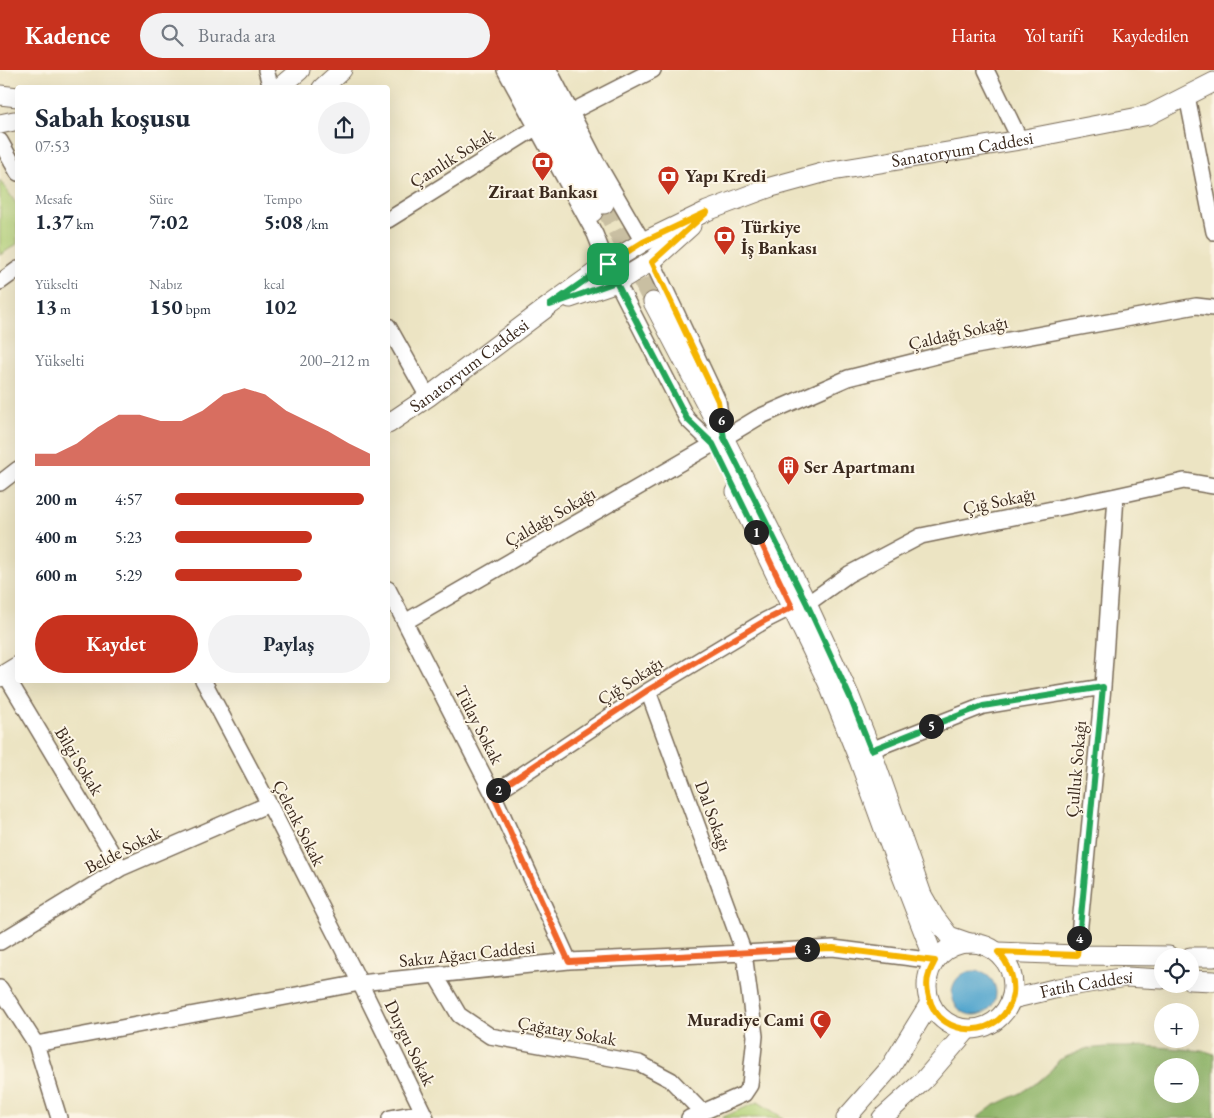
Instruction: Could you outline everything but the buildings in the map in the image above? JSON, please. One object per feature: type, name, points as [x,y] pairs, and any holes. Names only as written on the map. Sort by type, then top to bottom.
[{"type":"main road","points":[[282,85],[300,70]]},
{"type":"main road","points":[[325,85],[342,70]]},
{"type":"main road","points":[[518,70],[599,209],[535,70]]},
{"type":"main road","name":"Sanatoryum Caddesi","points":[[390,423],[428,397],[608,264],[643,242],[707,212],[771,188],[826,172],[1020,140],[1149,115],[1214,82]]},
{"type":"main road","points":[[0,95],[15,97]]},
{"type":"main road","points":[[0,124],[15,120]]},
{"type":"main road","name":"Sanatoryum Caddesi","points":[[550,305],[616,282],[652,262],[707,212]]},
{"type":"main road","points":[[648,305],[799,605],[850,697],[871,750],[922,895],[934,916],[949,936],[969,943]]},
{"type":"main road","points":[[799,605],[935,961]]},
{"type":"main road","points":[[969,943],[989,947],[998,952],[1012,974],[1014,986],[1012,999],[1006,1012],[995,1023],[982,1029],[967,1030],[945,1022],[936,1014],[930,1004],[927,989],[929,974],[935,961],[942,953],[959,944],[969,943]]},
{"type":"main road","name":"Fatih Caddesi","points":[[998,952],[1154,956]]},
{"type":"main road","points":[[1199,956],[1214,957]]},
{"type":"main road","name":"Fatih Caddesi","points":[[1012,999],[1058,988],[1126,977],[1154,979]]},
{"type":"main road","points":[[1199,980],[1214,981]]},
{"type":"main road","points":[[846,1118],[890,1068],[930,1004]]},
{"type":"main road","points":[[882,1118],[924,1080],[967,1030]]},
{"type":"street","points":[[266,70],[271,85]]},
{"type":"street","points":[[505,70],[595,234],[608,264]]},
{"type":"street","points":[[548,70],[596,161],[643,242]]},
{"type":"street","points":[[571,112],[653,70]]},
{"type":"street","points":[[986,70],[1020,140]]},
{"type":"street","points":[[1187,96],[1214,232]]},
{"type":"street","name":"Çamlık Sokak","points":[[390,219],[536,127]]},
{"type":"street","points":[[0,141],[15,168]]},
{"type":"street","points":[[652,262],[718,401],[718,441]]},
{"type":"street","points":[[0,282],[15,272]]},
{"type":"street","points":[[616,282],[687,419],[718,441]]},
{"type":"street","name":"Çaldağı Sokağı","points":[[405,622],[759,417],[848,378],[976,346],[1196,306],[1214,308]]},
{"type":"street","points":[[390,330],[428,397]]},
{"type":"street","points":[[0,483],[15,472]]},
{"type":"street","name":"Çığ Sokağı","points":[[493,794],[648,690],[766,620],[799,605],[849,574],[921,536],[1184,481],[1214,486]]},
{"type":"street","name":"Çulluk Sokağı","points":[[1077,955],[1103,687],[1116,496]]},
{"type":"street","name":"Tülay Sokak","points":[[390,594],[493,794],[569,962]]},
{"type":"street","name":"Bilgi Sokak","points":[[8,673],[122,868]]},
{"type":"street","name":"Çelenk Sokak","points":[[205,683],[269,804],[360,983]]},
{"type":"street","points":[[871,750],[983,706],[1103,687]]},
{"type":"street","name":"Dal Sokağı","points":[[648,690],[744,953],[755,1036],[750,1085],[744,1094],[695,1115]]},
{"type":"street","name":"Belde Sokak","points":[[0,942],[122,868],[269,804]]},
{"type":"street","name":"Sakız Ağacı Caddesi","points":[[36,1044],[360,983],[569,962],[833,948],[935,961]]},
{"type":"street","name":"Çağatay Sokak","points":[[436,976],[459,1015],[490,1036],[639,1063],[671,1080],[695,1115]]},
{"type":"street","name":"Duygu Sokak","points":[[360,983],[424,1115]]},
{"type":"street","points":[[0,988],[36,1044],[59,1118]]},
{"type":"street","points":[[390,1118],[424,1115]]},
{"type":"green space","points":[[0,180],[15,202],[15,245],[0,255]]},
{"type":"green space","points":[[1145,1046],[1205,1051],[1214,1054],[1214,1118],[977,1118],[993,1106],[1021,1093],[1038,1082],[1052,1070],[1059,1060],[1085,1049]]},
{"type":"green space","points":[[758,1102],[783,1118],[721,1118]]},
{"type":"water","points":[[974,971],[986,975],[992,981],[996,993],[992,1005],[986,1011],[974,1015],[962,1011],[956,1005],[952,993],[956,981],[962,975]]},
{"type":"tunnel","points":[[604,205],[653,302]]},
{"type":"place","name":"Ziraat Bankası","points":[[543,181]]},
{"type":"place","name":"Yapı Kredi","points":[[669,195]]},
{"type":"place","name":"Türkiye İş Bankası","points":[[725,256]]},
{"type":"place","name":"Ser Apartmanı","points":[[788,486]]},
{"type":"place","name":"Muradiye Cami","points":[[820,1039]]},
{"type":"route","points":[[707,212],[652,262],[718,401],[724,438],[807,604],[850,697],[871,750],[983,706],[1103,687],[1077,955],[998,952],[1012,974],[1014,986],[1012,999],[1006,1012],[995,1023],[982,1029],[967,1030],[945,1022],[936,1014],[930,1004],[927,989],[929,974],[935,961],[833,948],[569,962],[493,794],[648,690],[766,620],[792,607],[713,444],[687,419],[616,282],[550,305],[608,264],[643,242],[707,212]]}]
